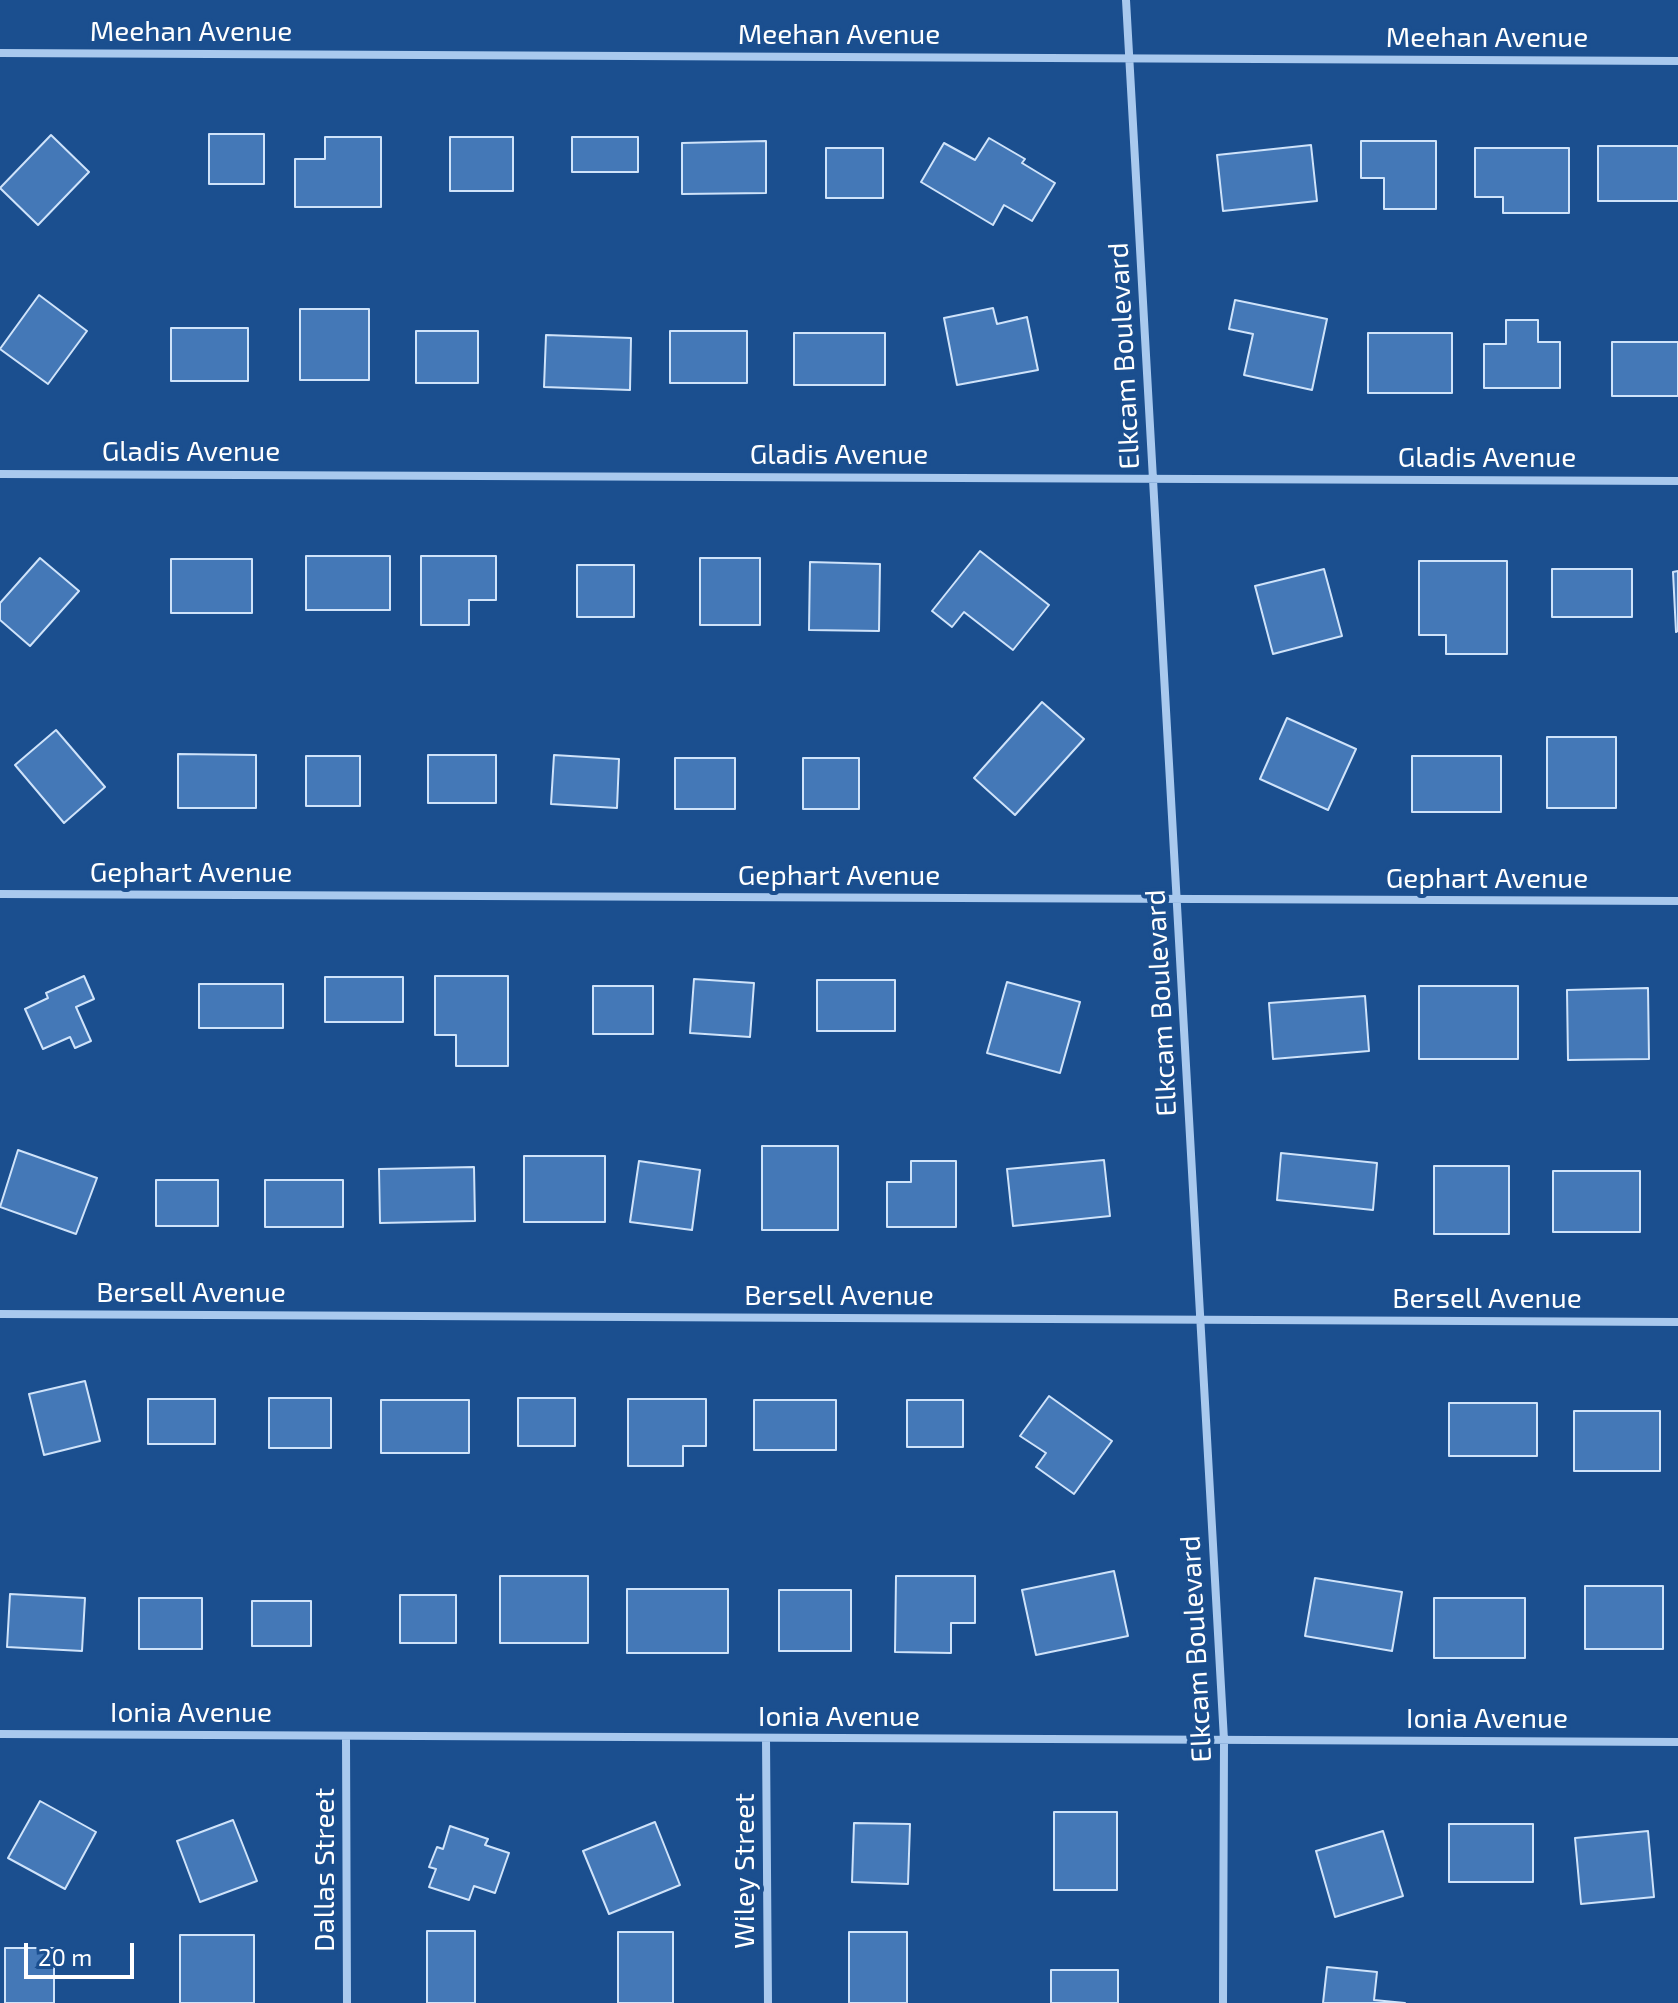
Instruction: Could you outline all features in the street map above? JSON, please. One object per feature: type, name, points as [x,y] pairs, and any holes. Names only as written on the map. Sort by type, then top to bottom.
[{"type":"street","name":"Elkcam Boulevard","points":[[1126,0],[1224,1740],[1223,2003]]},
{"type":"street","name":"Meehan Avenue","points":[[0,53],[1678,61]]},
{"type":"street","name":"Gladis Avenue","points":[[0,474],[1678,481]]},
{"type":"street","name":"Gephart Avenue","points":[[0,894],[1678,901]]},
{"type":"street","name":"Bersell Avenue","points":[[0,1314],[1678,1322]]},
{"type":"street","name":"Ionia Avenue","points":[[0,1734],[1678,1742]]},
{"type":"street","name":"Dallas Street","points":[[346,1736],[347,2003]]},
{"type":"street","name":"Wiley Street","points":[[766,1738],[768,2003]]},
{"type":"building","points":[[209,134],[264,134],[264,184],[209,184]]},
{"type":"building","points":[[51,135],[89,172],[38,225],[0,188]]},
{"type":"building","points":[[325,137],[381,137],[381,207],[295,207],[295,159],[325,159]]},
{"type":"building","points":[[450,137],[513,137],[513,191],[450,191]]},
{"type":"building","points":[[572,137],[638,137],[638,172],[572,172]]},
{"type":"building","points":[[989,138],[1025,159],[1022,163],[1055,183],[1032,221],[1004,205],[993,225],[921,182],[944,143],[975,160]]},
{"type":"building","points":[[766,141],[766,193],[682,194],[682,143]]},
{"type":"building","points":[[1361,141],[1436,141],[1436,209],[1384,209],[1384,178],[1361,178]]},
{"type":"building","points":[[1311,145],[1317,201],[1223,211],[1217,155]]},
{"type":"building","points":[[1598,146],[1678,146],[1678,201],[1598,201]]},
{"type":"building","points":[[826,148],[883,148],[883,198],[826,198]]},
{"type":"building","points":[[1475,148],[1569,148],[1569,213],[1503,213],[1503,197],[1475,197]]},
{"type":"building","points":[[39,295],[87,331],[48,384],[0,349]]},
{"type":"building","points":[[1235,300],[1327,319],[1312,390],[1244,375],[1253,334],[1229,329]]},
{"type":"building","points":[[993,308],[997,324],[1027,317],[1038,370],[957,385],[944,318]]},
{"type":"building","points":[[300,309],[369,309],[369,380],[300,380]]},
{"type":"building","points":[[1506,320],[1538,320],[1538,342],[1560,342],[1560,388],[1484,388],[1484,344],[1506,344]]},
{"type":"building","points":[[171,328],[248,328],[248,381],[171,381]]},
{"type":"building","points":[[416,331],[478,331],[478,383],[416,383]]},
{"type":"building","points":[[670,331],[747,331],[747,383],[670,383]]},
{"type":"building","points":[[794,333],[885,333],[885,385],[794,385]]},
{"type":"building","points":[[1368,333],[1452,333],[1452,393],[1368,393]]},
{"type":"building","points":[[546,335],[631,338],[630,390],[544,387]]},
{"type":"building","points":[[1612,342],[1678,342],[1678,396],[1612,396]]},
{"type":"building","points":[[980,551],[1049,605],[1013,650],[964,612],[952,627],[932,611]]},
{"type":"building","points":[[306,556],[390,556],[390,610],[306,610]]},
{"type":"building","points":[[421,556],[496,556],[496,600],[469,600],[469,625],[421,625]]},
{"type":"building","points":[[40,558],[79,591],[30,646],[0,620],[0,603]]},
{"type":"building","points":[[700,558],[760,558],[760,625],[700,625]]},
{"type":"building","points":[[171,559],[252,559],[252,613],[171,613]]},
{"type":"building","points":[[1419,561],[1507,561],[1507,654],[1446,654],[1446,635],[1419,635]]},
{"type":"building","points":[[810,562],[880,564],[879,631],[809,630]]},
{"type":"building","points":[[577,565],[634,565],[634,617],[577,617]]},
{"type":"building","points":[[1324,569],[1342,636],[1273,654],[1255,586]]},
{"type":"building","points":[[1552,569],[1632,569],[1632,617],[1552,617]]},
{"type":"building","points":[[1678,571],[1678,631],[1676,632],[1673,572]]},
{"type":"building","points":[[1042,702],[1084,739],[1015,815],[974,778]]},
{"type":"building","points":[[1287,718],[1356,749],[1328,810],[1260,779]]},
{"type":"building","points":[[56,730],[105,787],[64,823],[15,765]]},
{"type":"building","points":[[1547,737],[1616,737],[1616,808],[1547,808]]},
{"type":"building","points":[[178,754],[256,755],[256,808],[178,808]]},
{"type":"building","points":[[428,755],[496,755],[496,803],[428,803]]},
{"type":"building","points":[[554,755],[619,759],[617,808],[551,804]]},
{"type":"building","points":[[306,756],[360,756],[360,806],[306,806]]},
{"type":"building","points":[[1412,756],[1501,756],[1501,812],[1412,812]]},
{"type":"building","points":[[675,758],[735,758],[735,809],[675,809]]},
{"type":"building","points":[[803,758],[859,758],[859,809],[803,809]]},
{"type":"building","points":[[84,976],[94,999],[76,1007],[91,1041],[75,1048],[70,1037],[43,1049],[25,1009],[48,998],[46,993]]},
{"type":"building","points":[[435,976],[508,976],[508,1066],[456,1066],[456,1035],[435,1035]]},
{"type":"building","points":[[325,977],[403,977],[403,1022],[325,1022]]},
{"type":"building","points":[[694,979],[754,983],[750,1037],[690,1033]]},
{"type":"building","points":[[817,980],[895,980],[895,1031],[817,1031]]},
{"type":"building","points":[[1007,982],[1080,1002],[1060,1073],[987,1053]]},
{"type":"building","points":[[199,984],[283,984],[283,1028],[199,1028]]},
{"type":"building","points":[[593,986],[653,986],[653,1034],[593,1034]]},
{"type":"building","points":[[1419,986],[1518,986],[1518,1059],[1419,1059]]},
{"type":"building","points":[[1648,988],[1649,1059],[1568,1060],[1567,990]]},
{"type":"building","points":[[1365,996],[1369,1051],[1273,1059],[1269,1003]]},
{"type":"building","points":[[762,1146],[838,1146],[838,1230],[762,1230]]},
{"type":"building","points":[[18,1150],[97,1178],[76,1234],[0,1207]]},
{"type":"building","points":[[1281,1153],[1377,1163],[1373,1210],[1277,1200]]},
{"type":"building","points":[[524,1156],[605,1156],[605,1222],[524,1222]]},
{"type":"building","points":[[1104,1160],[1110,1216],[1013,1226],[1007,1169]]},
{"type":"building","points":[[639,1161],[700,1170],[692,1230],[630,1222]]},
{"type":"building","points":[[911,1161],[956,1161],[956,1227],[887,1227],[887,1182],[911,1182]]},
{"type":"building","points":[[1434,1166],[1509,1166],[1509,1234],[1434,1234]]},
{"type":"building","points":[[474,1167],[475,1221],[380,1223],[379,1169]]},
{"type":"building","points":[[1553,1171],[1640,1171],[1640,1232],[1553,1232]]},
{"type":"building","points":[[156,1180],[218,1180],[218,1226],[156,1226]]},
{"type":"building","points":[[265,1180],[343,1180],[343,1227],[265,1227]]},
{"type":"building","points":[[85,1381],[100,1441],[44,1455],[29,1394]]},
{"type":"building","points":[[1049,1396],[1112,1441],[1074,1494],[1036,1467],[1046,1453],[1020,1436]]},
{"type":"building","points":[[269,1398],[331,1398],[331,1448],[269,1448]]},
{"type":"building","points":[[518,1398],[575,1398],[575,1446],[518,1446]]},
{"type":"building","points":[[148,1399],[215,1399],[215,1444],[148,1444]]},
{"type":"building","points":[[628,1399],[706,1399],[706,1446],[683,1446],[683,1466],[628,1466]]},
{"type":"building","points":[[381,1400],[469,1400],[469,1453],[381,1453]]},
{"type":"building","points":[[754,1400],[836,1400],[836,1450],[754,1450]]},
{"type":"building","points":[[907,1400],[963,1400],[963,1447],[907,1447]]},
{"type":"building","points":[[1449,1403],[1537,1403],[1537,1456],[1449,1456]]},
{"type":"building","points":[[1574,1411],[1660,1411],[1660,1471],[1574,1471]]},
{"type":"building","points":[[1114,1571],[1128,1636],[1036,1655],[1022,1590]]},
{"type":"building","points":[[500,1576],[588,1576],[588,1643],[500,1643]]},
{"type":"building","points":[[896,1576],[975,1576],[975,1623],[951,1623],[951,1653],[895,1652]]},
{"type":"building","points":[[1315,1578],[1402,1592],[1392,1651],[1305,1636]]},
{"type":"building","points":[[1585,1586],[1663,1586],[1663,1649],[1585,1649]]},
{"type":"building","points":[[627,1589],[728,1589],[728,1653],[627,1653]]},
{"type":"building","points":[[779,1590],[851,1590],[851,1651],[779,1651]]},
{"type":"building","points":[[10,1594],[85,1598],[82,1651],[7,1647]]},
{"type":"building","points":[[400,1595],[456,1595],[456,1643],[400,1643]]},
{"type":"building","points":[[139,1598],[202,1598],[202,1649],[139,1649]]},
{"type":"building","points":[[1434,1598],[1525,1598],[1525,1658],[1434,1658]]},
{"type":"building","points":[[252,1601],[311,1601],[311,1646],[252,1646]]},
{"type":"building","points":[[40,1801],[96,1832],[65,1889],[8,1858]]},
{"type":"building","points":[[1054,1812],[1117,1812],[1117,1890],[1054,1890]]},
{"type":"building","points":[[233,1820],[257,1881],[200,1902],[177,1841]]},
{"type":"building","points":[[655,1822],[680,1885],[609,1914],[583,1851]]},
{"type":"building","points":[[854,1823],[910,1824],[908,1884],[852,1882]]},
{"type":"building","points":[[1449,1824],[1533,1824],[1533,1882],[1449,1882]]},
{"type":"building","points":[[450,1826],[488,1839],[485,1845],[509,1853],[495,1893],[474,1886],[469,1900],[429,1887],[436,1869],[429,1867],[437,1847],[443,1849]]},
{"type":"building","points":[[1383,1831],[1403,1896],[1335,1917],[1316,1851]]},
{"type":"building","points":[[1648,1831],[1654,1897],[1581,1904],[1575,1838]]},
{"type":"building","points":[[427,1931],[475,1931],[475,2003],[427,2003]]},
{"type":"building","points":[[618,1932],[673,1932],[673,2003],[618,2003]]},
{"type":"building","points":[[849,1932],[907,1932],[907,2003],[849,2003]]},
{"type":"building","points":[[180,1935],[254,1935],[254,2003],[180,2003]]},
{"type":"building","points":[[5,1948],[54,1948],[54,2003],[5,2003]]},
{"type":"building","points":[[1327,1967],[1377,1972],[1374,2000],[1405,2003],[1323,2003]]},
{"type":"building","points":[[1051,1970],[1118,1970],[1118,2003],[1051,2003]]}]
